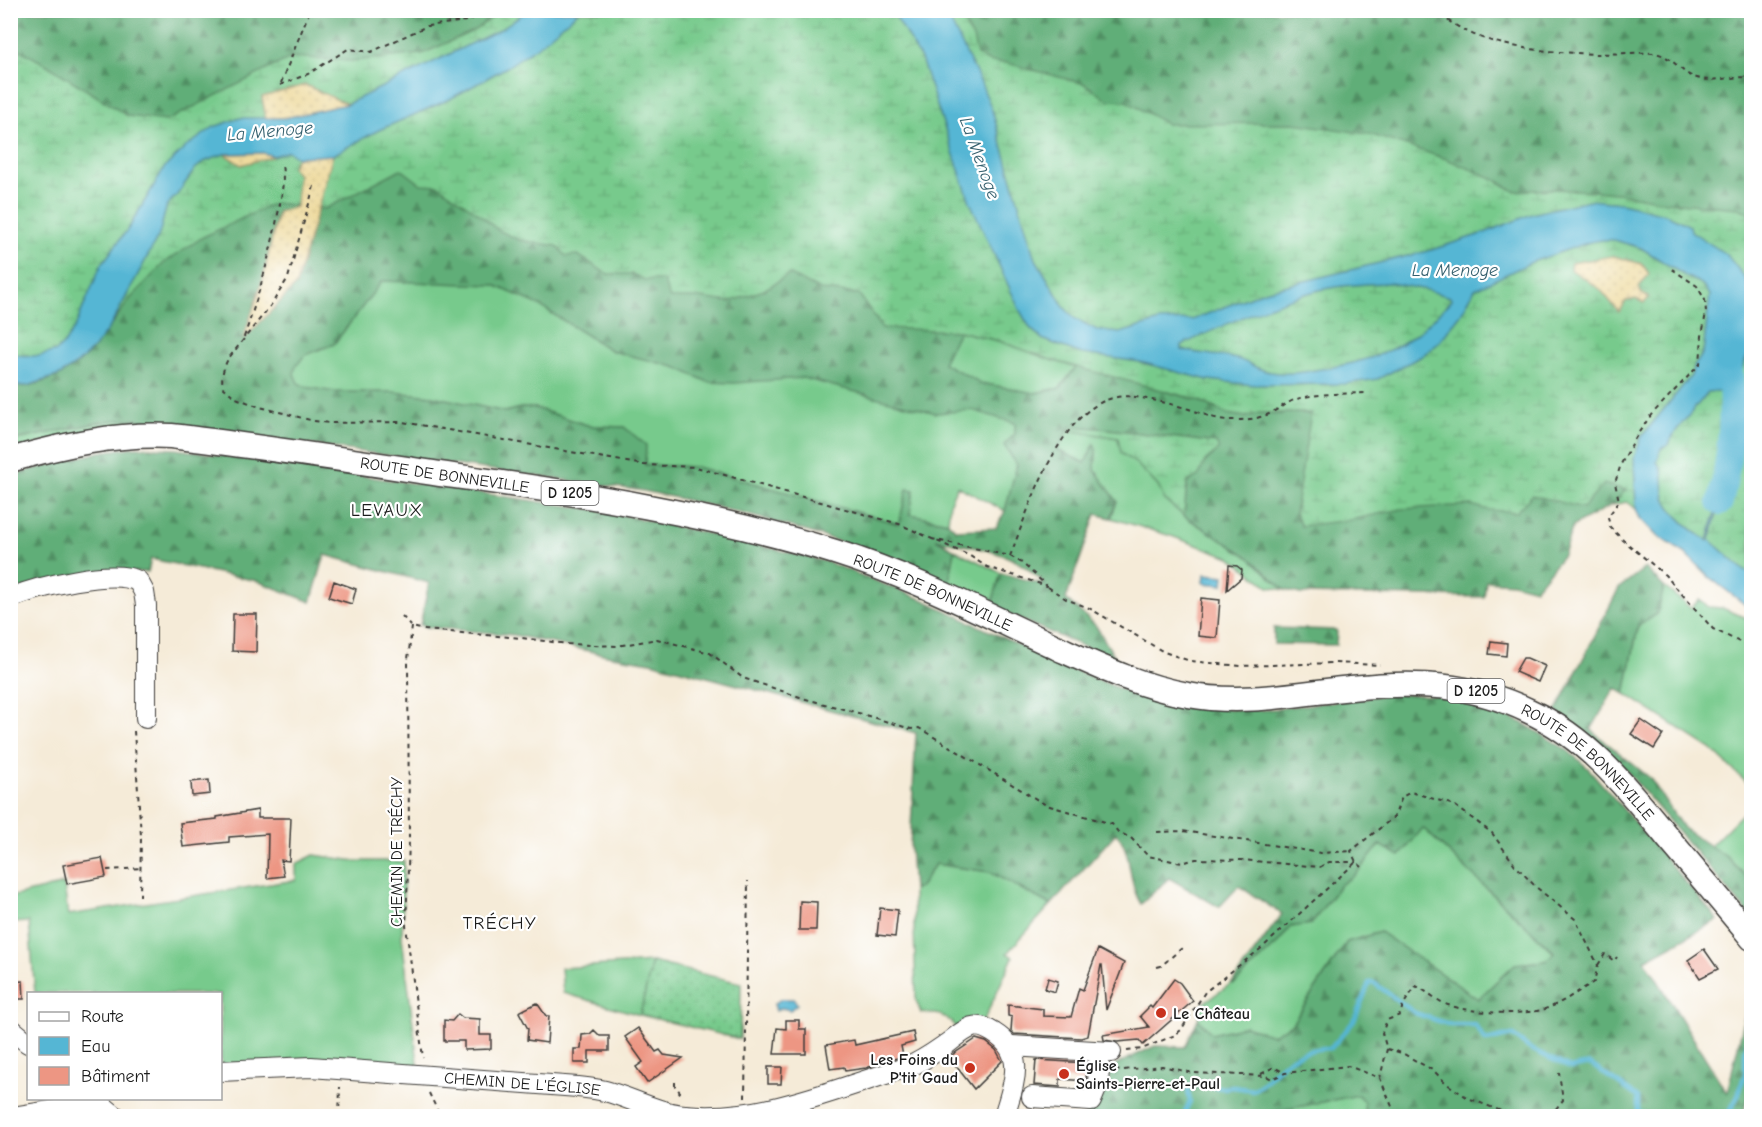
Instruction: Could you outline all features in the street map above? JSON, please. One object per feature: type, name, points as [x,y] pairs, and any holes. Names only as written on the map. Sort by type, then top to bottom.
[{"type":"main road","name":"ROUTE DE BONNEVILLE","points":[[10,460],[110,437],[154,435],[219,442],[556,491],[717,520],[872,564],[1104,669],[1173,692],[1210,698],[1252,700],[1353,688],[1430,684],[1455,687],[1492,696],[1533,712],[1561,729],[1597,757],[1752,938]]},
{"type":"street","points":[[10,598],[45,587],[81,580],[123,577],[138,581],[144,592],[146,605],[140,721]]},
{"type":"street","name":"CHEMIN DE L'ÉGLISE","points":[[222,1071],[311,1067],[491,1079],[605,1091],[662,1111],[684,1115],[715,1116],[788,1105],[911,1066],[927,1059],[964,1031],[973,1027],[990,1030],[1011,1046]]},
{"type":"street","points":[[10,1028],[27,1042]]},
{"type":"street","points":[[1004,1116],[1015,1072],[1011,1046],[1108,1059],[1085,1109],[1032,1097]]},
{"type":"street","points":[[18,1116],[90,1105],[116,1116]]},
{"type":"path","points":[[310,10],[280,85],[308,74],[348,49],[371,52],[427,26],[466,22],[472,19],[475,10]]},
{"type":"path","points":[[437,10],[458,22]]},
{"type":"path","points":[[1434,10],[1456,27],[1498,43],[1540,50],[1594,54],[1654,53],[1671,59],[1683,71],[1696,78],[1742,76],[1752,78]]},
{"type":"path","points":[[243,340],[258,299],[272,245],[285,181],[282,164]]},
{"type":"path","points":[[314,186],[288,278],[271,305],[228,359],[223,369],[221,377],[223,387],[236,398],[260,407],[314,421],[330,423],[403,422],[614,460],[662,466],[696,467],[872,515],[932,538],[987,567],[1047,586]]},
{"type":"path","points":[[1672,269],[1697,286],[1706,300],[1700,364],[1651,415],[1637,435],[1621,464],[1615,483],[1619,501],[1608,517],[1610,527],[1665,575],[1713,629],[1752,648]]},
{"type":"path","points":[[1010,556],[1039,485],[1068,430],[1081,417],[1104,401],[1120,396],[1133,396],[1167,403],[1220,420],[1232,420],[1253,419],[1308,396],[1365,393]]},
{"type":"path","points":[[932,538],[1010,556],[1066,599],[1089,608],[1164,652],[1190,660],[1205,664],[1241,666],[1334,663],[1384,666]]},
{"type":"path","points":[[402,616],[412,627],[425,630],[568,644],[616,646],[657,639],[710,653],[743,678],[754,682],[911,729],[919,728],[1046,805],[1112,824],[1118,832],[1131,838],[1148,856],[1182,863],[1196,859],[1208,859],[1320,867],[1329,862],[1356,862]]},
{"type":"path","name":"CHEMIN DE TRÉCHY","points":[[412,627],[408,659],[409,840],[406,926],[427,1088],[440,1116]]},
{"type":"path","points":[[140,721],[140,896]]},
{"type":"path","points":[[1157,832],[1183,831],[1321,853],[1351,851],[1394,817],[1402,797],[1411,792],[1454,805],[1492,833],[1515,865],[1536,887],[1575,919],[1598,965]]},
{"type":"path","points":[[1351,851],[1356,862],[1362,867]]},
{"type":"path","points":[[1108,1059],[1142,1049],[1175,1035],[1181,1030],[1204,992],[1263,947],[1356,862]]},
{"type":"path","points":[[107,870],[141,868]]},
{"type":"path","points":[[745,1112],[748,881]]},
{"type":"path","points":[[1157,967],[1182,948]]},
{"type":"path","points":[[1396,1116],[1380,1078],[1387,1049],[1382,1033],[1387,1020],[1400,1015],[1403,1005],[1416,986],[1448,1005],[1488,1012],[1523,1012],[1545,1009],[1594,982],[1598,965],[1605,954],[1614,961],[1617,957]]},
{"type":"path","points":[[1387,1049],[1402,1053],[1434,1071],[1447,1084],[1468,1098],[1515,1116]]},
{"type":"path","points":[[1108,1059],[1162,1066],[1193,1073],[1266,1076],[1272,1079],[1285,1073],[1348,1066],[1380,1078]]},
{"type":"path","points":[[1259,1076],[1274,1067],[1285,1073]]},
{"type":"path","points":[[1550,1116],[1563,1100],[1559,1072]]},
{"type":"path","points":[[674,1098],[680,1092],[675,1082]]},
{"type":"path","points":[[339,1116],[340,1086]]},
{"type":"green space","points":[[832,10],[999,341],[959,331],[943,363],[981,383],[1035,393],[1060,388],[1076,367],[1051,360],[1063,347],[1156,389],[1198,400],[1227,414],[1246,417],[1259,413],[1311,413],[1382,403],[1627,490],[1612,505],[1573,526],[1563,555],[1535,589],[1513,583],[1486,581],[1484,597],[1300,594],[1285,590],[1249,557],[1184,516],[1187,483],[1213,455],[1216,443],[1071,426],[1057,450],[1085,463],[1094,444],[1096,449],[1095,470],[1117,501],[1111,518],[1096,514],[1066,599],[1096,626],[1117,661],[991,607],[1001,573],[1045,585],[1021,564],[982,549],[936,539],[955,550],[948,588],[897,563],[799,529],[644,491],[183,427],[182,424],[129,419],[107,421],[11,441],[11,386],[28,386],[60,375],[94,348],[147,256],[298,174],[296,207],[278,212],[263,279],[244,338],[333,155]],"holes":[[[382,281],[494,285],[537,304],[612,351],[675,367],[708,382],[734,383],[803,378],[936,413],[972,410],[1015,423],[1015,434],[1004,445],[1017,465],[1005,511],[996,528],[956,530],[948,522],[910,514],[914,490],[907,489],[899,524],[696,467],[645,465],[646,445],[624,427],[590,426],[535,408],[521,408],[505,412],[432,396],[394,392],[335,392],[306,387],[298,383],[294,374],[296,366],[305,355],[334,344]]]},
{"type":"green space","points":[[11,11],[527,11],[11,327]]},
{"type":"green space","points":[[502,11],[944,11],[953,20],[962,20],[973,38],[977,55],[990,62],[1007,63],[1085,84],[1108,100],[1126,101],[1167,124],[1294,123],[1369,134],[1444,158],[1492,178],[1514,191],[1552,189],[1594,191],[1626,194],[1666,202],[1739,208],[1751,214],[1751,609],[1709,577],[1685,553],[1656,535],[1640,518],[1636,509],[1627,502],[1612,505],[1626,490],[1604,484],[1583,508],[1532,495],[1516,512],[1489,510],[1471,505],[1402,509],[1350,520],[1301,526],[1295,513],[1311,413],[1259,413],[1246,417],[1227,414],[1198,400],[1051,360],[999,341],[959,331],[882,328],[859,294],[820,290],[789,274],[764,290],[729,302],[700,298],[670,298],[663,280],[645,280],[632,274],[607,274],[578,255],[566,256],[557,246],[519,240],[498,230],[438,185],[421,184],[401,169],[325,209],[275,203],[203,237],[164,263],[130,299],[94,348],[78,363],[60,375],[45,381],[28,386],[11,386],[11,45],[128,116],[166,121],[292,57],[351,61],[422,54],[473,31]]},
{"type":"green space","points":[[945,11],[1751,11],[1751,250],[1532,214],[992,110]]},
{"type":"green space","points":[[406,260],[980,383],[942,363],[959,331],[999,341],[1076,367],[1060,388],[1035,393],[1016,434],[1017,465],[1005,511],[957,486],[950,502],[948,522],[909,514],[914,491],[899,524],[696,467],[644,465],[624,427],[590,426],[535,408],[521,408],[505,412],[414,394],[378,421],[244,366],[334,317]]},
{"type":"green space","points":[[129,419],[182,424],[183,427],[124,424],[11,450],[11,441],[107,421]]},
{"type":"green space","points":[[1071,426],[1216,443],[1219,449],[1205,461],[1199,475],[1187,483],[1184,516],[1165,500],[1158,486],[1137,464],[1121,453],[1118,438],[1068,430]]},
{"type":"green space","points":[[1068,430],[1119,438],[1121,453],[1137,464],[1158,486],[1165,500],[1184,516],[1249,557],[1285,590],[1269,587],[1230,557],[1111,518],[1117,501],[1095,470],[1096,449],[1094,445],[1085,463],[1057,450]]},
{"type":"green space","points":[[134,447],[176,449],[604,511],[738,540],[827,562],[924,600],[1052,661],[1123,690],[1155,699],[1239,710],[1265,710],[1393,694],[1443,696],[1477,704],[1523,723],[1566,749],[1589,769],[1718,920],[1645,960],[1727,1093],[1751,990],[1751,1083],[1743,1116],[1365,1116],[1364,1102],[1358,1095],[1252,1116],[1084,1116],[1109,1087],[1109,1075],[1106,1069],[1155,1046],[1185,1047],[1198,1019],[1212,1034],[1245,1026],[1273,1035],[1292,1024],[1347,942],[1380,932],[1478,999],[1515,964],[1546,961],[1554,952],[1423,828],[1400,856],[1380,845],[1356,874],[1340,885],[1311,924],[1290,927],[1278,943],[1234,984],[1232,983],[1282,914],[1239,886],[1219,907],[1169,878],[1141,904],[1134,887],[1125,849],[1116,833],[1051,905],[990,872],[935,864],[920,887],[913,890],[910,847],[916,733],[651,662],[514,635],[426,627],[420,625],[429,583],[325,555],[311,602],[257,581],[151,559],[148,572],[106,572],[11,591],[11,475],[100,452]]},
{"type":"green space","points":[[955,550],[1001,573],[991,607],[948,588]]},
{"type":"green space","points":[[1645,568],[1664,587],[1657,614],[1638,626],[1625,694],[1615,688],[1591,730],[1650,778],[1683,828],[1728,858],[1751,882],[1751,917],[1618,761],[1592,737],[1556,712],[1619,588]]},
{"type":"green space","points":[[1664,587],[1691,608],[1699,600],[1709,607],[1722,608],[1747,618],[1751,614],[1751,787],[1711,749],[1625,694],[1638,626],[1657,614]]},
{"type":"green space","points":[[1274,628],[1337,630],[1336,645],[1274,644]]},
{"type":"green space","points":[[1751,805],[1751,882],[1728,858],[1709,847]]},
{"type":"green space","points":[[1423,828],[1554,953],[1546,961],[1515,964],[1478,999],[1380,932],[1347,942],[1292,1024],[1273,1035],[1245,1026],[1212,1034],[1198,1019],[1203,1003],[1232,983],[1234,984],[1278,943],[1290,927],[1311,924],[1340,885],[1356,874],[1380,844]]},
{"type":"green space","points":[[314,855],[356,861],[404,861],[402,937],[419,1071],[222,1067],[222,992],[35,992],[29,922],[11,923],[10,897],[64,884],[68,915],[296,880],[296,864]]},
{"type":"green space","points":[[935,864],[990,872],[1051,905],[1007,953],[1013,957],[984,1020],[956,1028],[941,1015],[921,1013],[916,1000],[913,890],[920,887]]},
{"type":"green space","points":[[652,962],[640,1015],[563,993],[561,968]]},
{"type":"green space","points":[[652,962],[741,983],[740,1039],[640,1015]]},
{"type":"green space","points":[[1358,1095],[1364,1102],[1365,1116],[1252,1116]]},
{"type":"sand","points":[[305,85],[347,104],[285,118],[266,119],[262,97]]},
{"type":"sand","points":[[263,153],[274,156],[241,165],[224,154]]},
{"type":"sand","points":[[333,155],[296,285],[243,340],[263,279],[278,212],[296,207],[298,174],[292,167],[297,157]]},
{"type":"sand","points":[[1613,256],[1642,264],[1649,274],[1639,287],[1641,293],[1649,298],[1644,303],[1636,299],[1626,301],[1619,312],[1600,289],[1570,269],[1571,263]]},
{"type":"water","name":"La Menoge","points":[[527,11],[579,11],[538,46],[507,67],[450,99],[377,131],[333,155],[297,157],[288,151],[274,156],[263,153],[224,154],[204,162],[195,169],[167,205],[159,235],[111,325],[94,348],[60,375],[28,386],[11,386],[11,355],[39,356],[56,351],[64,344],[75,327],[101,265],[130,226],[164,168],[186,147],[214,127],[240,118],[285,118],[347,104],[499,30]]},
{"type":"water","name":"La Menoge","points":[[892,11],[945,11],[992,110],[1034,256],[1064,307],[1074,318],[1097,330],[1120,333],[1160,321],[1192,320],[1264,291],[1428,251],[1484,233],[1532,214],[1589,200],[1622,203],[1668,215],[1690,226],[1691,231],[1727,255],[1746,279],[1751,296],[1751,348],[1733,390],[1728,470],[1710,540],[1745,571],[1751,573],[1751,609],[1709,577],[1685,553],[1656,535],[1640,518],[1636,509],[1634,458],[1642,436],[1691,376],[1693,368],[1703,353],[1710,295],[1700,283],[1641,248],[1614,240],[1590,242],[1532,262],[1475,289],[1461,314],[1441,340],[1422,356],[1378,379],[1345,384],[1254,385],[1208,380],[1140,362],[1082,354],[1042,339],[1030,328],[1020,311],[970,202],[921,59]],"holes":[[[1390,283],[1427,290],[1450,297],[1451,300],[1437,316],[1409,339],[1394,348],[1361,361],[1303,372],[1277,373],[1237,359],[1182,350],[1182,345],[1295,297],[1331,288]],[[1731,391],[1726,469],[1708,541],[1682,521],[1670,508],[1664,493],[1662,470],[1657,462],[1661,448],[1667,446],[1676,431],[1708,392]]]},
{"type":"water","points":[[1205,574],[1224,576],[1223,585],[1204,583]]},
{"type":"water","points":[[781,999],[794,999],[797,1004],[790,1010],[782,1008],[776,1011],[774,1004]]},
{"type":"building","points":[[1229,565],[1237,566],[1242,570],[1241,578],[1227,590]]},
{"type":"building","points":[[334,581],[356,589],[352,604],[329,597]]},
{"type":"building","points":[[1201,598],[1220,600],[1217,638],[1198,636]]},
{"type":"building","points":[[233,614],[257,614],[256,652],[232,651]]},
{"type":"building","points":[[1491,641],[1507,643],[1506,656],[1489,654]]},
{"type":"building","points":[[1523,658],[1545,666],[1538,682],[1515,672]]},
{"type":"building","points":[[1641,720],[1663,735],[1654,749],[1631,734]]},
{"type":"building","points":[[209,780],[210,794],[192,796],[191,782]]},
{"type":"building","points":[[258,810],[258,818],[291,818],[289,861],[281,860],[284,876],[267,878],[268,834],[229,837],[229,842],[183,847],[180,823],[217,819],[217,817]]},
{"type":"building","points":[[102,858],[106,877],[67,884],[63,865]]},
{"type":"building","points":[[800,901],[817,902],[816,930],[799,930]]},
{"type":"building","points":[[880,908],[898,910],[895,937],[877,935]]},
{"type":"building","points":[[1098,949],[1124,963],[1106,1010],[1101,965],[1088,1036],[1081,1038],[1014,1034],[1011,1031],[1012,1017],[1008,1016],[1008,1005],[1043,1009],[1043,1016],[1071,1017],[1079,988],[1083,990]]},
{"type":"building","points":[[1704,949],[1718,969],[1700,978],[1688,960]]},
{"type":"building","points":[[1048,978],[1058,981],[1055,992],[1045,989]]},
{"type":"building","name":"Le Château","points":[[1174,979],[1180,983],[1193,1001],[1143,1045],[1139,1040],[1117,1042],[1104,1040],[1103,1035],[1149,1027],[1140,1016],[1150,1006],[1152,1008]]},
{"type":"building","points":[[23,981],[24,999],[10,999],[10,982]]},
{"type":"building","points":[[537,1003],[546,1016],[549,1016],[547,1043],[527,1040],[528,1029],[519,1012]]},
{"type":"building","points":[[458,1014],[463,1018],[480,1019],[480,1035],[491,1035],[491,1049],[464,1050],[464,1041],[444,1041],[444,1020],[452,1021]]},
{"type":"building","points":[[786,1020],[799,1020],[799,1029],[806,1029],[806,1054],[774,1054],[777,1028],[786,1029]]},
{"type":"building","points":[[638,1028],[656,1052],[660,1050],[664,1055],[683,1058],[647,1083],[636,1067],[643,1062],[625,1037]]},
{"type":"building","points":[[594,1030],[600,1036],[609,1036],[609,1051],[589,1051],[589,1063],[574,1063],[574,1049],[581,1049],[582,1035],[590,1034]]},
{"type":"building","points":[[913,1032],[915,1042],[901,1046],[903,1056],[866,1068],[845,1071],[844,1067],[830,1069],[826,1045],[854,1040],[855,1045]]},
{"type":"building","name":"Les Foins du P'tit Gaud","points":[[976,1039],[986,1042],[996,1050],[1002,1061],[974,1089],[949,1057]]},
{"type":"building","name":"Église Saints-Pierre-et-Paul","points":[[1036,1060],[1087,1063],[1086,1081],[1060,1079],[1060,1087],[1034,1085]]},
{"type":"building","points":[[768,1067],[782,1067],[781,1084],[768,1084]]},
{"type":"waterway","name":"La Menoge","points":[[1720,502],[1731,433],[1732,398],[1729,363]]},
{"type":"waterway","points":[[1183,1116],[1190,1101],[1189,1087],[1198,1083],[1222,1088],[1253,1090],[1281,1065],[1294,1057],[1315,1049],[1331,1048],[1354,1021],[1369,983],[1374,983],[1415,1013],[1451,1025],[1475,1025],[1486,1041],[1512,1035],[1529,1048],[1570,1068],[1590,1064],[1638,1097],[1638,1112],[1648,1116]]},
{"type":"waterway","points":[[1727,1116],[1738,1096],[1745,1073],[1745,1050],[1752,1030]]},
{"type":"place","name":"Le Château","points":[[1161,1013]]},
{"type":"place","name":"Les Foins du P'tit Gaud","points":[[970,1068]]},
{"type":"place","name":"Église Saints-Pierre-et-Paul","points":[[1064,1074]]},
{"type":"district","name":"LEVAUX","points":[[387,510]]},
{"type":"district","name":"TRÉCHY","points":[[500,923]]}]
